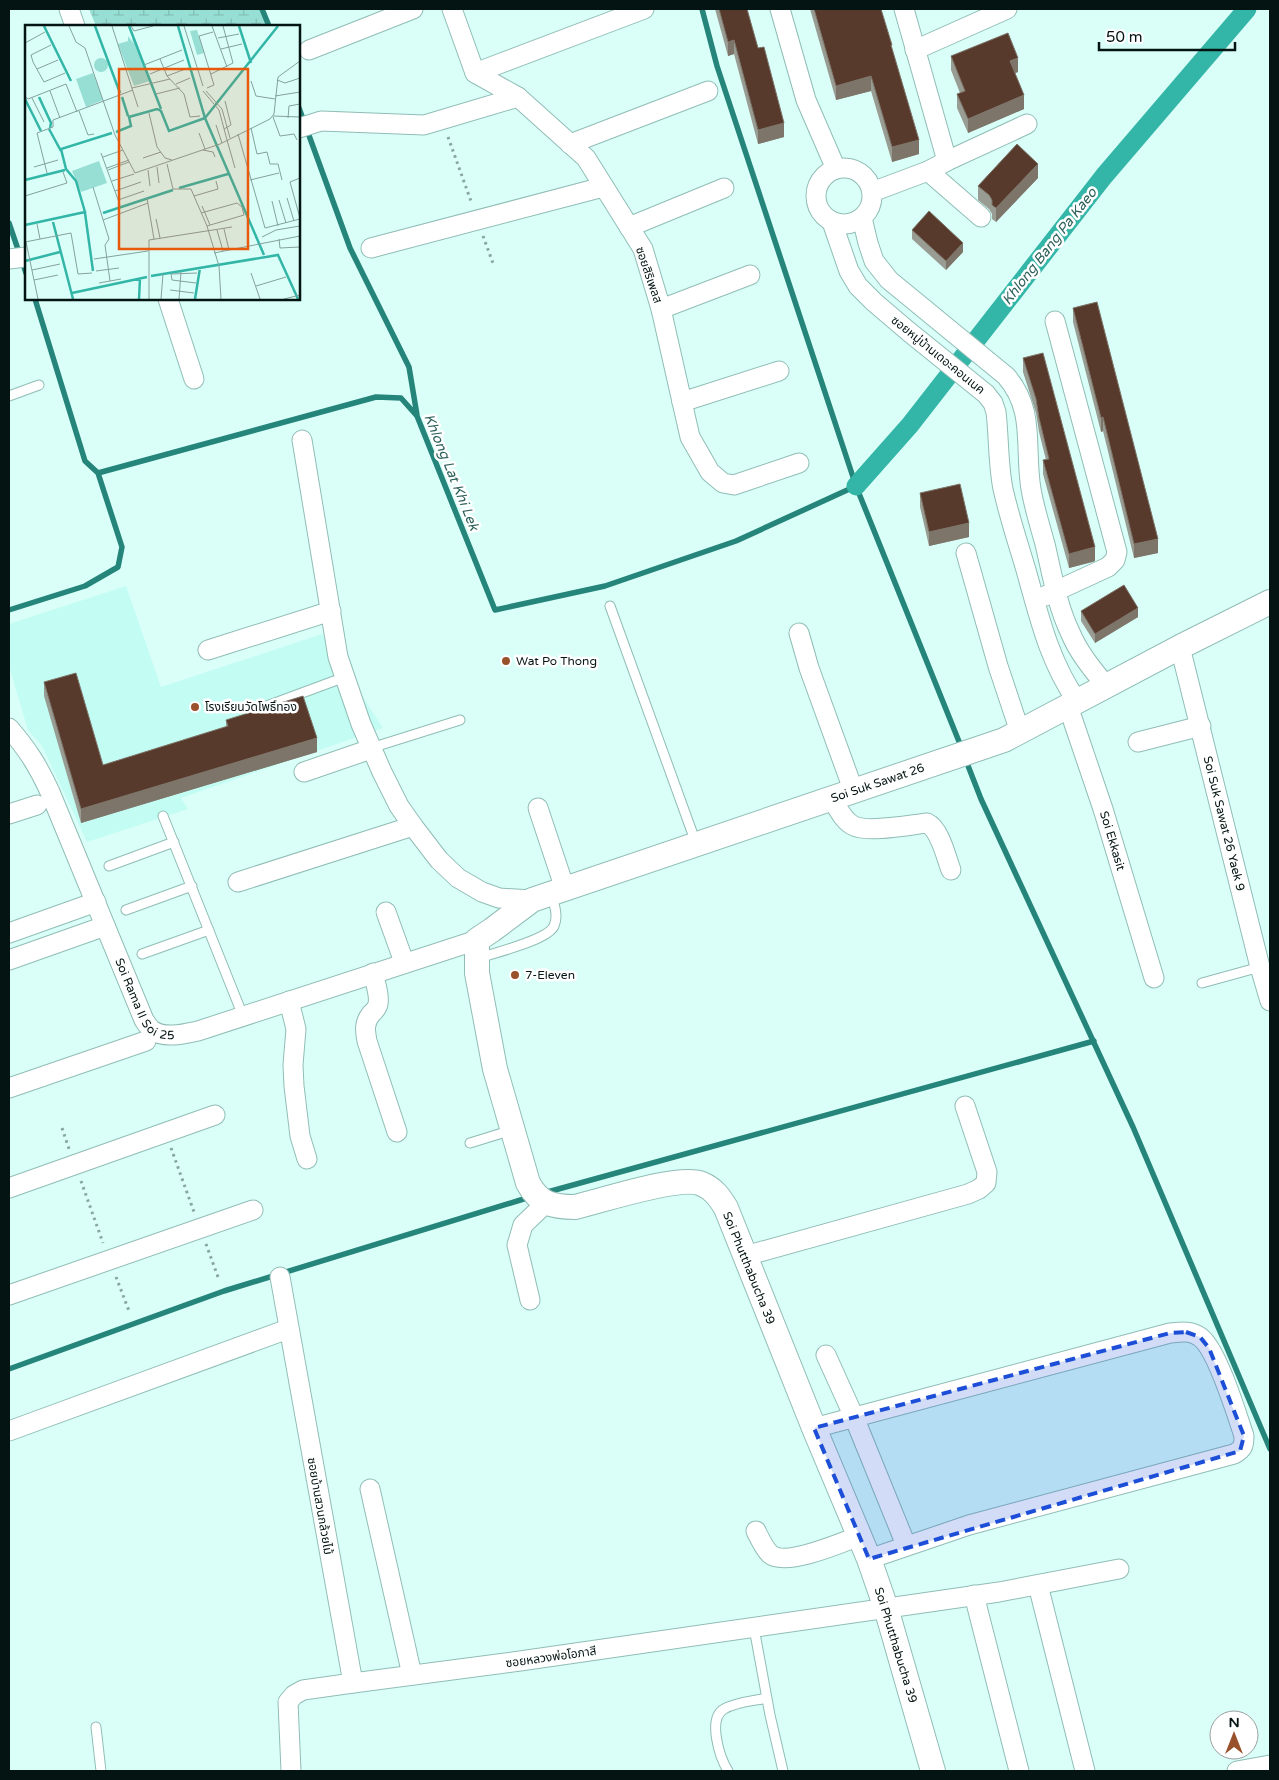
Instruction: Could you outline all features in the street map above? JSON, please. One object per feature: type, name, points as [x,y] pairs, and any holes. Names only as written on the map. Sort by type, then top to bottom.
[{"type":"street","points":[[69,9],[76,25]]},
{"type":"street","points":[[309,50],[413,9]]},
{"type":"street","points":[[452,9],[475,72],[644,9]]},
{"type":"street","points":[[780,9],[806,100],[836,169],[846,168],[855,170],[863,175],[869,183],[872,192],[871,204],[862,218],[853,223],[832,222]]},
{"type":"street","points":[[904,9],[947,161]]},
{"type":"street","points":[[915,50],[1007,9]]},
{"type":"street","name":"ซอยสิริเพลส","points":[[475,72],[518,97],[586,158],[643,249],[661,309],[690,437],[710,472],[723,483],[734,485],[799,463]]},
{"type":"street","points":[[570,144],[708,91]]},
{"type":"street","points":[[300,128],[321,120],[424,125],[518,97]]},
{"type":"street","points":[[872,192],[928,171],[1028,124]]},
{"type":"street","name":"ซอยหมู่บ้านเดอะคอนเนค","points":[[836,169],[826,174],[818,183],[815,194],[816,206],[832,222],[849,271],[858,286],[874,302],[986,394],[993,403],[996,412],[1003,488],[1034,600],[1055,666],[1065,684],[1072,704]]},
{"type":"street","points":[[928,171],[981,217]]},
{"type":"street","points":[[371,248],[603,187]]},
{"type":"street","points":[[629,227],[724,188]]},
{"type":"street","points":[[862,218],[874,261],[889,280],[1006,376],[1020,395],[1028,426],[1027,464],[1031,491],[1056,592],[1070,633],[1106,686]]},
{"type":"street","points":[[9,259],[25,257]]},
{"type":"street","points":[[661,309],[750,275]]},
{"type":"street","points":[[168,300],[194,378]]},
{"type":"street","points":[[1034,600],[1108,568],[1115,560],[1117,552],[1055,321]]},
{"type":"street","points":[[682,402],[779,371]]},
{"type":"street","points":[[302,440],[338,657],[371,748],[400,806],[439,860],[458,878],[482,892],[499,898],[549,894],[538,808]]},
{"type":"street","points":[[966,553],[998,666],[1012,736]]},
{"type":"street","name":"Soi Suk Sawat 26","points":[[476,949],[492,930],[549,894],[921,769],[1012,736],[1180,646],[1270,602]]},
{"type":"street","points":[[208,650],[331,611]]},
{"type":"street","points":[[799,633],[843,795],[842,816],[852,826],[866,829],[927,823],[932,825],[937,832],[951,870]]},
{"type":"street","name":"Soi Suk Sawat 26 Yaek 9","points":[[1180,646],[1270,1002]]},
{"type":"street","name":"Soi Ekkasit","points":[[1072,704],[1154,978]]},
{"type":"street","points":[[1138,742],[1201,726]]},
{"type":"street","name":"Soi Rama II Soi 25","points":[[9,728],[35,761],[50,792],[144,1020],[151,1030],[165,1034],[185,1034],[404,962],[476,949]]},
{"type":"street","points":[[304,772],[371,748]]},
{"type":"street","points":[[9,814],[36,805]]},
{"type":"street","points":[[238,882],[413,826]]},
{"type":"street","points":[[9,933],[96,902]]},
{"type":"street","points":[[386,912],[404,962]]},
{"type":"street","points":[[9,960],[105,926]]},
{"type":"street","points":[[476,949],[477,973],[495,1069],[528,1183],[534,1194],[546,1203],[523,1225],[517,1245],[530,1300]]},
{"type":"street","points":[[373,973],[378,1003],[377,1008],[367,1020],[365,1028],[367,1041],[397,1132]]},
{"type":"street","points":[[289,1001],[296,1030],[293,1065],[294,1086],[300,1136],[307,1159]]},
{"type":"street","points":[[9,1088],[146,1041]]},
{"type":"street","points":[[745,1256],[968,1194],[979,1189],[986,1183],[987,1172],[966,1106]]},
{"type":"street","points":[[9,1188],[215,1116]]},
{"type":"street","name":"Soi Phutthabucha 39","points":[[546,1203],[561,1207],[575,1207],[666,1183],[686,1181],[701,1183],[717,1193],[726,1208],[814,1428],[869,1559],[886,1608],[933,1771]]},
{"type":"street","points":[[9,1295],[253,1210]]},
{"type":"street","name":"ซอยบ้านสวนกล้วยไม้","points":[[280,1277],[353,1682]]},
{"type":"street","points":[[9,1431],[288,1329]]},
{"type":"street","points":[[814,1428],[1170,1333],[1186,1332],[1200,1337],[1209,1348],[1221,1373],[1244,1436],[1244,1444],[1240,1451],[969,1525],[869,1559]]},
{"type":"street","points":[[826,1355],[854,1417],[906,1545]]},
{"type":"street","points":[[370,1489],[412,1675]]},
{"type":"street","points":[[756,1531],[771,1556],[780,1559],[794,1558],[859,1536]]},
{"type":"street","name":"ซอยหลวงพ่อโอภาสี","points":[[291,1771],[288,1702],[294,1695],[303,1690],[754,1628],[1038,1585],[1119,1569]]},
{"type":"street","points":[[1038,1585],[1085,1771]]},
{"type":"street","points":[[974,1595],[1019,1771]]},
{"type":"street","points":[[1237,1771],[1270,1765]]},
{"type":"lane","points":[[9,396],[40,385]]},
{"type":"lane","points":[[610,606],[696,845]]},
{"type":"lane","points":[[256,710],[345,677]]},
{"type":"lane","points":[[371,748],[460,720]]},
{"type":"lane","points":[[163,816],[243,1016]]},
{"type":"lane","points":[[108,866],[174,842]]},
{"type":"lane","points":[[126,910],[192,886]]},
{"type":"lane","points":[[476,949],[545,936],[554,927],[556,915],[555,904],[549,894]]},
{"type":"lane","points":[[142,954],[209,930]]},
{"type":"lane","points":[[1202,983],[1260,967]]},
{"type":"lane","points":[[470,1143],[512,1130]]},
{"type":"lane","points":[[754,1628],[783,1771]]},
{"type":"lane","points":[[728,1771],[721,1758],[716,1740],[717,1719],[723,1710],[734,1705],[767,1698]]},
{"type":"lane","points":[[96,1727],[101,1771]]},
{"type":"path","points":[[442,120],[494,266]]},
{"type":"path","points":[[62,1128],[129,1311]]},
{"type":"path","points":[[166,1133],[218,1277]]},
{"type":"highlighted area","points":[[1186,1332],[1200,1337],[1209,1348],[1244,1436],[1240,1451],[869,1559],[814,1428],[1170,1333]]},
{"type":"shaded area","name":"โรงเรียนวัดโพธิ์ทอง","points":[[126,586],[161,687],[322,634],[383,728],[181,798],[188,809],[87,842],[42,746],[28,730],[9,666],[9,624]]},
{"type":"green space","points":[[89,9],[261,9],[268,25],[96,25]]},
{"type":"building","points":[[719,9],[747,9],[758,48],[764,47],[784,123],[758,130],[734,40],[728,42]]},
{"type":"building","points":[[814,9],[881,9],[919,140],[892,147],[871,76],[836,86]]},
{"type":"building","points":[[1008,33],[1018,58],[1010,61],[1024,95],[968,119],[957,94],[965,91],[951,56]]},
{"type":"building","points":[[1017,144],[1038,164],[996,208],[992,205],[989,195],[978,186]]},
{"type":"building","points":[[929,211],[963,243],[946,261],[912,230]]},
{"type":"building","points":[[1097,302],[1158,539],[1134,544],[1103,417],[1101,418],[1073,308]]},
{"type":"building","points":[[1043,353],[1095,547],[1069,554],[1043,460],[1049,459],[1036,399],[1023,358]]},
{"type":"building","points":[[960,484],[969,523],[929,532],[920,493]]},
{"type":"building","points":[[1124,585],[1138,608],[1095,634],[1081,611]]},
{"type":"building","points":[[76,673],[103,765],[228,726],[226,720],[303,696],[317,738],[81,809],[44,682]]},
{"type":"waterway","points":[[262,9],[269,25]]},
{"type":"waterway","points":[[702,9],[717,66],[856,486],[962,749]]},
{"type":"waterway","name":"Khlong Bang Pa Kaeo","points":[[856,486],[910,425],[1104,176],[1247,9]]},
{"type":"waterway","points":[[300,111],[350,248],[409,367],[417,415]]},
{"type":"waterway","points":[[9,223],[25,270]]},
{"type":"waterway","points":[[35,300],[85,461],[98,473]]},
{"type":"waterway","name":"Khlong Lat Khi Lek","points":[[9,610],[85,586],[118,567],[122,547],[98,473],[376,397],[401,398],[417,416],[495,610],[605,586],[736,541],[856,486]]},
{"type":"waterway","points":[[965,758],[981,799],[1133,1127],[1270,1449]]},
{"type":"waterway","points":[[544,1193],[1094,1041]]},
{"type":"waterway","points":[[9,1369],[224,1291],[530,1197]]},
{"type":"place","name":"Wat Po Thong","points":[[506,661]]},
{"type":"place","name":"โรงเรียนวัดโพธิ์ทอง","points":[[195,707]]},
{"type":"place","name":"7-Eleven","points":[[515,975]]}]
